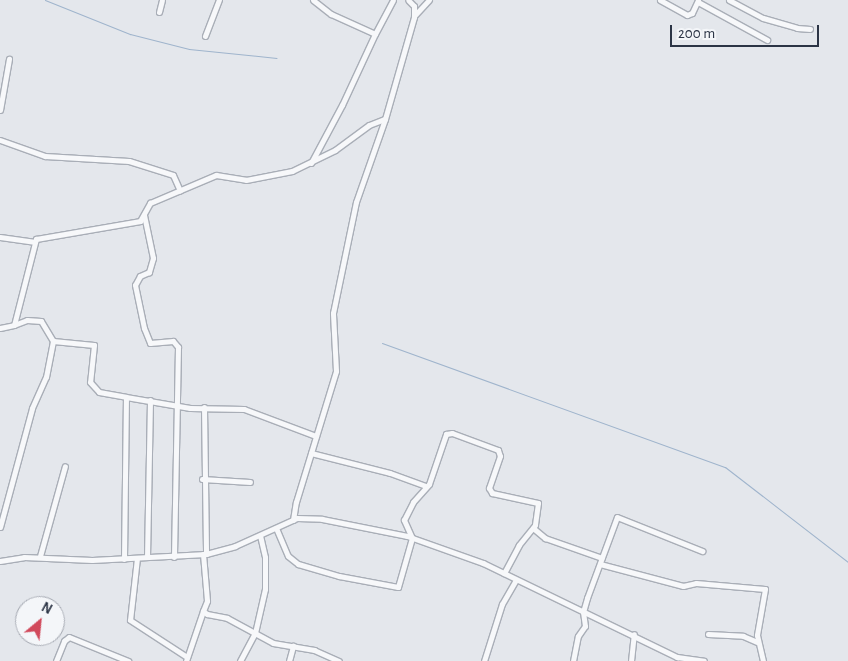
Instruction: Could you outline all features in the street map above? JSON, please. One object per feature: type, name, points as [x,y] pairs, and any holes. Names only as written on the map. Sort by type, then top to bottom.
[{"type":"street","points":[[159,12],[162,0]]},
{"type":"street","points":[[205,36],[219,0]]},
{"type":"street","points":[[313,0],[331,14],[375,34]]},
{"type":"street","points":[[311,163],[342,105],[393,0]]},
{"type":"street","points":[[293,520],[296,502],[336,371],[334,313],[346,248],[366,166],[385,119],[414,17],[414,6],[408,0]]},
{"type":"street","points":[[414,17],[429,0]]},
{"type":"street","points":[[660,0],[687,15],[692,13],[698,1],[767,40]]},
{"type":"street","points":[[729,0],[763,18],[796,28],[810,29]]},
{"type":"street","points":[[0,110],[9,59]]},
{"type":"street","points":[[0,237],[34,242],[48,235],[104,229],[140,221],[150,203],[216,175],[246,180],[279,174],[311,163],[335,150],[369,125],[385,119]]},
{"type":"street","points":[[0,140],[45,156],[129,161],[173,175],[180,191]]},
{"type":"street","points":[[144,215],[153,258],[149,272],[140,276],[135,285],[147,339],[150,343],[173,341],[178,343],[174,557]]},
{"type":"street","points":[[14,326],[34,242]]},
{"type":"street","points":[[0,328],[14,326],[27,320],[41,321],[53,341],[46,377],[32,408],[0,527]]},
{"type":"street","points":[[53,341],[94,345],[90,382],[99,392],[177,405],[244,409],[316,436]]},
{"type":"street","points":[[124,559],[126,397]]},
{"type":"street","points":[[147,557],[150,400]]},
{"type":"street","points":[[137,558],[130,620],[186,659],[207,601],[202,479],[204,407]]},
{"type":"street","points":[[276,528],[288,556],[298,564],[394,588],[400,579],[412,538],[404,520],[426,486],[446,434],[482,441],[500,452],[490,491],[536,501],[539,507],[533,528],[519,545],[504,574]]},
{"type":"street","points":[[311,453],[390,473],[426,486]]},
{"type":"street","points":[[40,556],[65,466]]},
{"type":"street","points":[[202,479],[250,482]]},
{"type":"street","points":[[573,661],[578,636],[585,626],[583,612],[617,517],[695,545],[702,551]]},
{"type":"street","points":[[0,561],[40,556],[124,559],[204,554],[260,536],[293,520],[322,519],[412,538],[504,574],[634,634],[676,657],[704,661]]},
{"type":"street","points":[[533,528],[545,538],[601,561],[683,586],[696,582],[765,589],[757,642],[764,661]]},
{"type":"street","points":[[240,661],[254,633],[266,589],[265,557],[260,536]]},
{"type":"street","points":[[484,661],[502,604],[516,580]]},
{"type":"street","points":[[203,611],[273,643],[314,650],[339,661]]},
{"type":"street","points":[[631,661],[634,634]]},
{"type":"street","points":[[708,634],[743,636],[757,642]]},
{"type":"street","points":[[56,661],[64,641],[69,637],[128,661]]},
{"type":"street","points":[[289,661],[293,646]]},
{"type":"waterway","points":[[45,0],[130,34],[189,49],[277,58]]},
{"type":"waterway","points":[[382,343],[725,467],[848,562]]}]
